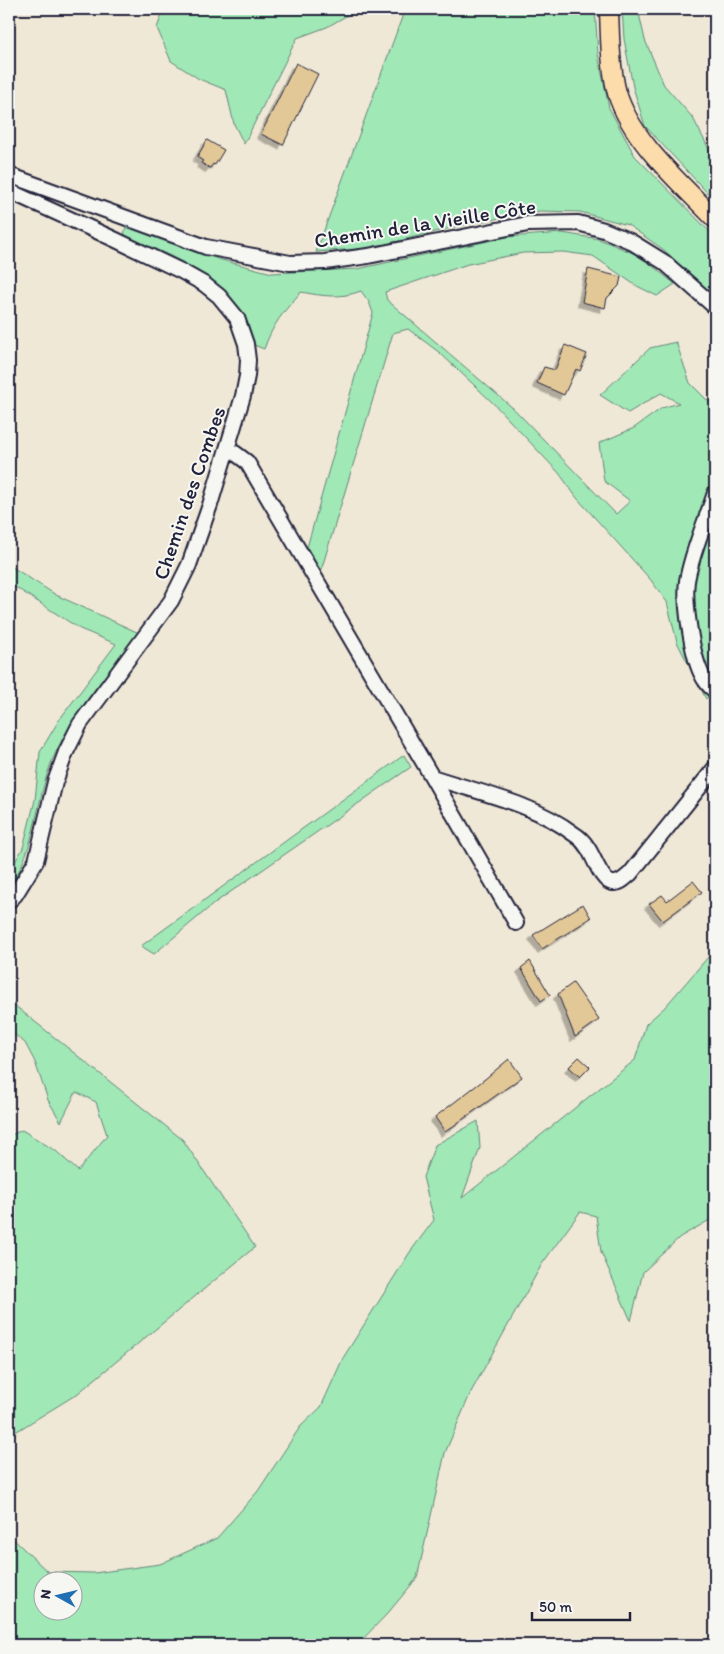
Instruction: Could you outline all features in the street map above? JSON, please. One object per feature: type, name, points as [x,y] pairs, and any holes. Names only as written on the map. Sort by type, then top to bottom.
[{"type":"main road","points":[[609,9],[613,72],[617,92],[634,130],[647,147],[715,219]]},
{"type":"street","name":"Chemin de la Vieille Côte","points":[[9,175],[206,247],[290,263],[325,262],[368,256],[528,224],[578,223],[604,230],[630,241],[657,257],[715,307]]},
{"type":"street","name":"Chemin des Combes","points":[[9,191],[182,271],[204,284],[228,306],[242,330],[248,360],[248,376],[243,396],[189,566],[171,601],[80,724],[66,752],[55,782],[36,861],[15,895],[9,901]]},
{"type":"street","points":[[227,451],[235,453],[247,462],[516,923]]},
{"type":"street","points":[[715,493],[690,566],[687,583],[688,612],[694,648],[701,674],[715,691]]},
{"type":"street","points":[[432,777],[524,806],[555,821],[576,835],[587,847],[602,875],[608,881],[614,883],[621,882],[630,874],[715,768]]},
{"type":"green space","points":[[164,9],[358,9],[327,27],[297,38],[244,144],[234,124],[226,90],[199,79],[171,61],[157,28]]},
{"type":"green space","points":[[405,9],[595,9],[598,54],[609,108],[635,156],[715,237],[715,298],[664,250],[628,225],[580,212],[540,211],[467,224],[370,248],[316,252]]},
{"type":"green space","points":[[622,9],[638,9],[645,40],[664,85],[693,118],[715,159],[715,201],[645,126],[633,87],[624,39]]},
{"type":"green space","points":[[126,226],[218,259],[272,273],[357,269],[507,237],[562,233],[599,239],[640,256],[675,284],[657,296],[635,285],[593,256],[563,252],[523,253],[468,264],[385,292],[387,300],[514,409],[616,514],[630,501],[604,481],[599,443],[634,428],[662,408],[679,403],[661,393],[628,413],[600,395],[650,348],[676,342],[690,383],[710,403],[715,398],[715,475],[682,581],[711,694],[706,699],[677,642],[667,602],[650,579],[577,498],[559,473],[493,403],[440,353],[408,329],[393,333],[320,574],[306,551],[373,313],[369,302],[361,291],[339,296],[324,296],[301,292],[279,319],[264,349],[254,345],[244,316],[234,301],[221,288],[207,277],[175,258],[124,236]]},
{"type":"green space","points":[[715,506],[715,681],[713,681],[698,651],[693,608],[695,565]]},
{"type":"green space","points":[[9,565],[56,595],[139,633],[94,690],[64,736],[49,769],[26,856],[9,888],[9,872],[23,848],[35,800],[40,752],[59,720],[116,644],[80,629],[9,583]]},
{"type":"green space","points":[[404,755],[411,767],[216,902],[154,954],[141,946]]},
{"type":"green space","points":[[715,949],[715,1217],[680,1237],[643,1272],[631,1321],[601,1252],[596,1216],[580,1212],[542,1264],[471,1392],[445,1453],[417,1578],[388,1613],[357,1645],[9,1645],[9,1535],[48,1572],[32,1572],[32,1622],[82,1622],[82,1573],[94,1573],[160,1564],[217,1538],[258,1491],[300,1427],[321,1407],[343,1358],[410,1252],[434,1220],[423,1177],[435,1145],[478,1121],[480,1148],[462,1198],[635,1060],[646,1024],[665,1007]]},
{"type":"green space","points":[[9,1001],[183,1140],[255,1247],[77,1394],[9,1436],[9,1136],[22,1130],[56,1151],[78,1171],[107,1135],[96,1102],[76,1092],[61,1122],[48,1100],[35,1062],[25,1043],[9,1030]]},
{"type":"building","points":[[296,63],[318,74],[283,145],[261,134]]},
{"type":"building","points":[[207,140],[224,150],[215,165],[213,164],[210,168],[201,163],[203,161],[197,157]]},
{"type":"building","points":[[588,269],[621,277],[619,286],[607,298],[605,308],[582,302]]},
{"type":"building","points":[[565,345],[587,354],[580,371],[576,369],[564,395],[537,383],[544,367],[555,370]]},
{"type":"building","points":[[693,881],[702,892],[663,921],[649,904],[662,895],[667,901]]},
{"type":"building","points":[[583,904],[591,918],[542,949],[533,935]]},
{"type":"building","points":[[530,961],[550,995],[541,1001],[521,968]]},
{"type":"building","points":[[573,983],[599,1020],[575,1037],[558,994]]},
{"type":"building","points":[[579,1057],[590,1067],[580,1077],[569,1067]]},
{"type":"building","points":[[509,1059],[522,1077],[445,1132],[435,1117]]}]
